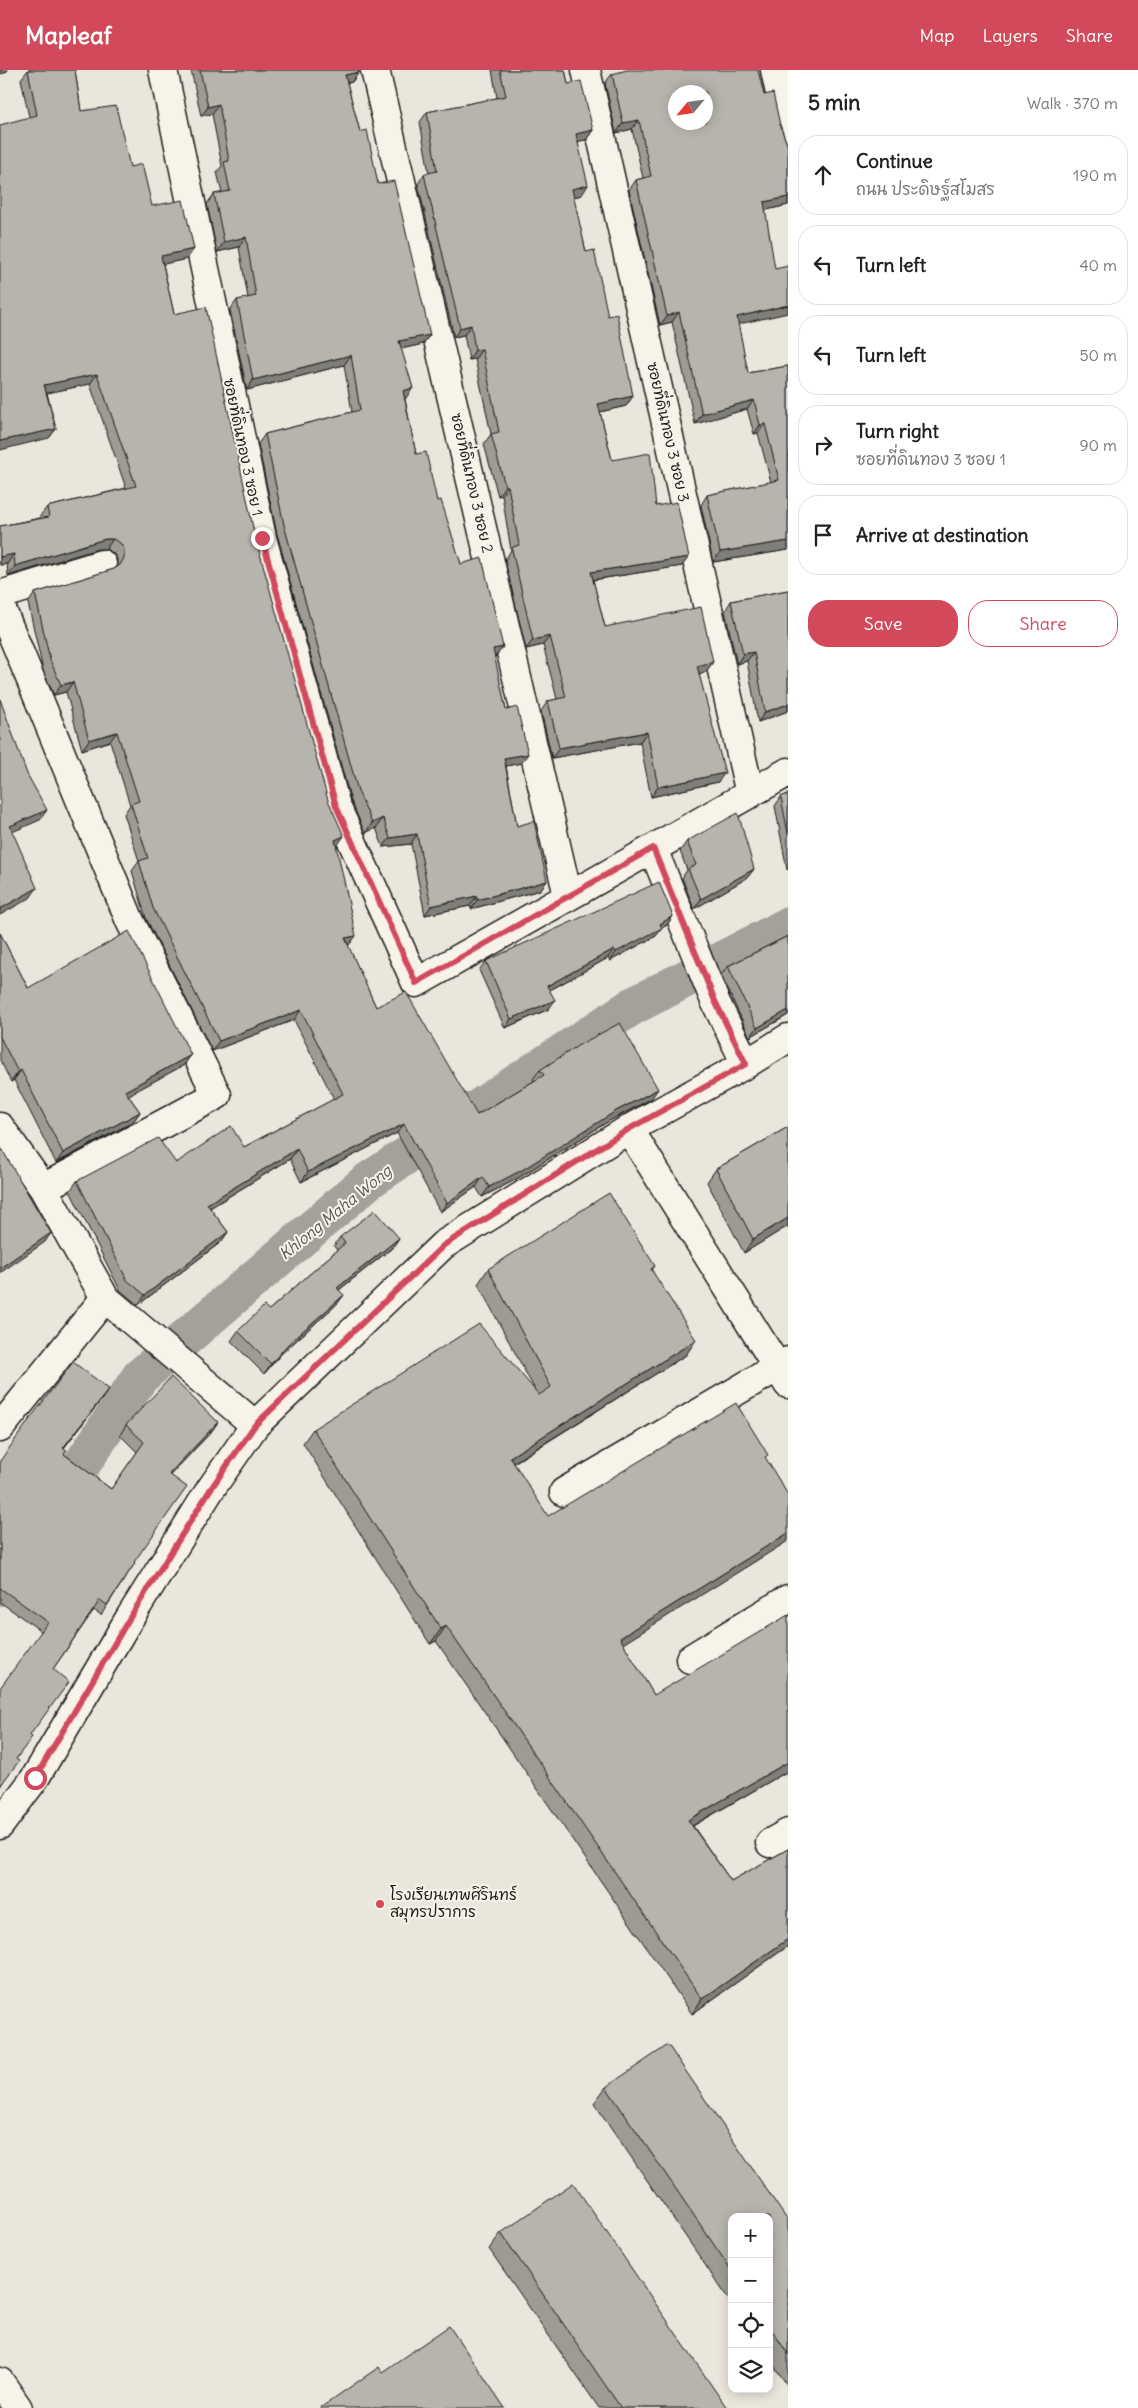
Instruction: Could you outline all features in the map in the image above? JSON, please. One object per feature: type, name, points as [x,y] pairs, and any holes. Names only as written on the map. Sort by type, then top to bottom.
[{"type":"street","name":"ซอยที่ดินทอง 3 ซอย 1","points":[[163,70],[262,538],[336,806],[416,983],[568,896]]},
{"type":"street","name":"ซอยที่ดินทอง 3 ซอย 2","points":[[375,70],[568,896]]},
{"type":"street","name":"ซอยที่ดินทอง 3 ซอย 3","points":[[586,70],[750,794]]},
{"type":"street","points":[[775,70],[788,131]]},
{"type":"street","points":[[0,595],[102,564]]},
{"type":"street","points":[[0,605],[130,921],[217,1095],[43,1188]]},
{"type":"street","points":[[568,896],[788,772]]},
{"type":"street","points":[[653,848],[715,1001],[746,1064]]},
{"type":"street","points":[[0,1825],[35,1778],[129,1619],[210,1490],[255,1425],[444,1245],[629,1129],[746,1064],[788,1038]]},
{"type":"street","points":[[0,1127],[43,1188],[110,1302],[255,1425]]},
{"type":"street","points":[[564,1492],[785,1371],[629,1129]]},
{"type":"street","points":[[0,1428],[110,1302]]},
{"type":"street","points":[[690,1659],[788,1599]]},
{"type":"street","points":[[0,2382],[18,2408]]},
{"type":"building","points":[[28,70],[75,70],[81,111],[116,106],[130,167],[142,164],[152,206],[183,200],[194,249],[161,256],[174,314],[206,307],[254,532],[328,800],[344,836],[335,840],[356,936],[345,938],[376,1007],[406,992],[477,1115],[544,1075],[540,1070],[579,1045],[620,1023],[658,1089],[616,1111],[522,1170],[489,1187],[483,1177],[447,1203],[404,1124],[308,1172],[297,1149],[207,1204],[228,1232],[145,1295],[127,1280],[77,1181],[158,1138],[176,1163],[231,1126],[244,1147],[343,1094],[301,1010],[219,1041],[153,908],[139,861],[148,858],[131,804],[139,801],[117,732],[89,740],[73,682],[61,685],[50,660],[35,593],[114,569],[120,565],[124,558],[124,549],[120,543],[113,539],[105,539],[15,566],[14,554],[0,557],[0,526],[49,517],[47,507],[136,486],[97,374],[44,385],[56,429],[0,441],[0,125],[37,115]]},
{"type":"building","points":[[200,70],[358,70],[359,72],[345,75],[360,132],[367,130],[378,184],[394,181],[430,335],[399,341],[413,388],[403,391],[416,454],[426,452],[437,501],[441,500],[461,564],[482,558],[503,647],[493,649],[506,710],[517,707],[528,754],[504,758],[517,826],[534,821],[547,881],[477,900],[477,896],[431,906],[417,834],[390,838],[383,818],[372,823],[358,791],[284,525],[265,434],[360,410],[351,355],[253,380],[237,300],[256,296],[246,237],[224,242],[214,194],[230,191],[224,162],[229,161],[219,104],[208,107]]},
{"type":"building","points":[[500,70],[565,70],[568,84],[581,81],[593,130],[576,134],[588,185],[572,189],[586,252],[594,250],[608,316],[617,314],[633,396],[598,404],[612,460],[650,453],[656,506],[677,502],[689,557],[591,572],[605,627],[701,607],[713,662],[697,666],[725,773],[658,787],[647,732],[559,748],[548,701],[566,697],[550,636],[533,640],[512,550],[513,547],[519,545],[508,486],[505,486],[491,434],[499,432],[482,349],[475,350],[471,325],[460,328],[424,174],[437,171],[427,112],[506,96]]},
{"type":"building","points":[[627,70],[758,70],[764,95],[773,93],[780,125],[788,147],[788,197],[764,202],[775,269],[788,266],[788,305],[737,317],[748,373],[788,366],[788,541],[720,552],[707,495],[779,480],[765,424],[760,425],[754,400],[702,414],[679,312],[667,316],[636,180],[651,176],[639,120],[623,123],[612,74]]},
{"type":"building","points":[[788,590],[788,704],[765,712],[754,652],[743,654],[731,601]]},
{"type":"building","points":[[0,699],[27,774],[47,810],[10,826],[37,888],[0,909]]},
{"type":"building","points":[[788,794],[788,833],[781,797]]},
{"type":"building","points":[[738,813],[754,869],[701,899],[688,869],[696,865],[687,841]]},
{"type":"building","points":[[659,882],[673,916],[660,924],[662,928],[616,952],[614,949],[547,986],[555,1000],[511,1019],[486,961]]},
{"type":"building","points":[[129,931],[191,1055],[125,1091],[140,1112],[63,1153],[21,1070],[18,1072],[0,1037],[0,933],[28,988]]},
{"type":"building","points":[[788,936],[788,1010],[757,1028],[728,966]]},
{"type":"building","points":[[788,1127],[788,1218],[753,1239],[716,1169]]},
{"type":"building","points":[[0,1146],[51,1233],[0,1268]]},
{"type":"building","points":[[609,1193],[655,1266],[651,1269],[696,1340],[510,1457],[548,1516],[736,1403],[768,1455],[765,1457],[788,1495],[788,1533],[620,1638],[654,1695],[788,1615],[788,1762],[688,1820],[731,1881],[788,1849],[788,1939],[702,1999],[446,1626],[441,1629],[313,1429],[479,1324],[539,1395],[551,1387],[488,1269]]},
{"type":"building","points":[[375,1210],[399,1238],[337,1288],[344,1295],[288,1344],[271,1364],[238,1331],[264,1306],[269,1310],[345,1243],[340,1237]]},
{"type":"building","points":[[73,1362],[109,1389],[63,1448],[67,1450],[64,1454],[111,1489],[144,1442],[126,1425],[171,1377],[218,1422],[169,1474],[187,1487],[134,1562],[107,1605],[100,1600],[53,1669],[69,1682],[30,1735],[32,1737],[16,1759],[19,1761],[0,1786],[0,1688],[48,1622],[0,1588],[0,1461]]},
{"type":"building","points":[[668,2045],[788,2221],[788,2354],[773,2332],[773,2213],[728,2213],[728,2265],[606,2087]]},
{"type":"building","points":[[573,2183],[727,2408],[621,2408],[501,2233]]},
{"type":"building","points":[[449,2326],[505,2408],[320,2408],[379,2367],[382,2372]]},
{"type":"waterway","name":"Khlong Maha Wong","points":[[0,1587],[140,1377],[368,1181],[633,1006],[788,926]]},
{"type":"place","name":"โรงเรียนเทพศิรินทร์ สมุทรปราการ","points":[[380,1904]]},
{"type":"route","points":[[35,1778],[129,1619],[210,1490],[255,1425],[444,1245],[629,1129],[746,1064],[715,1001],[653,848],[416,983],[336,806],[262,538]]}]
